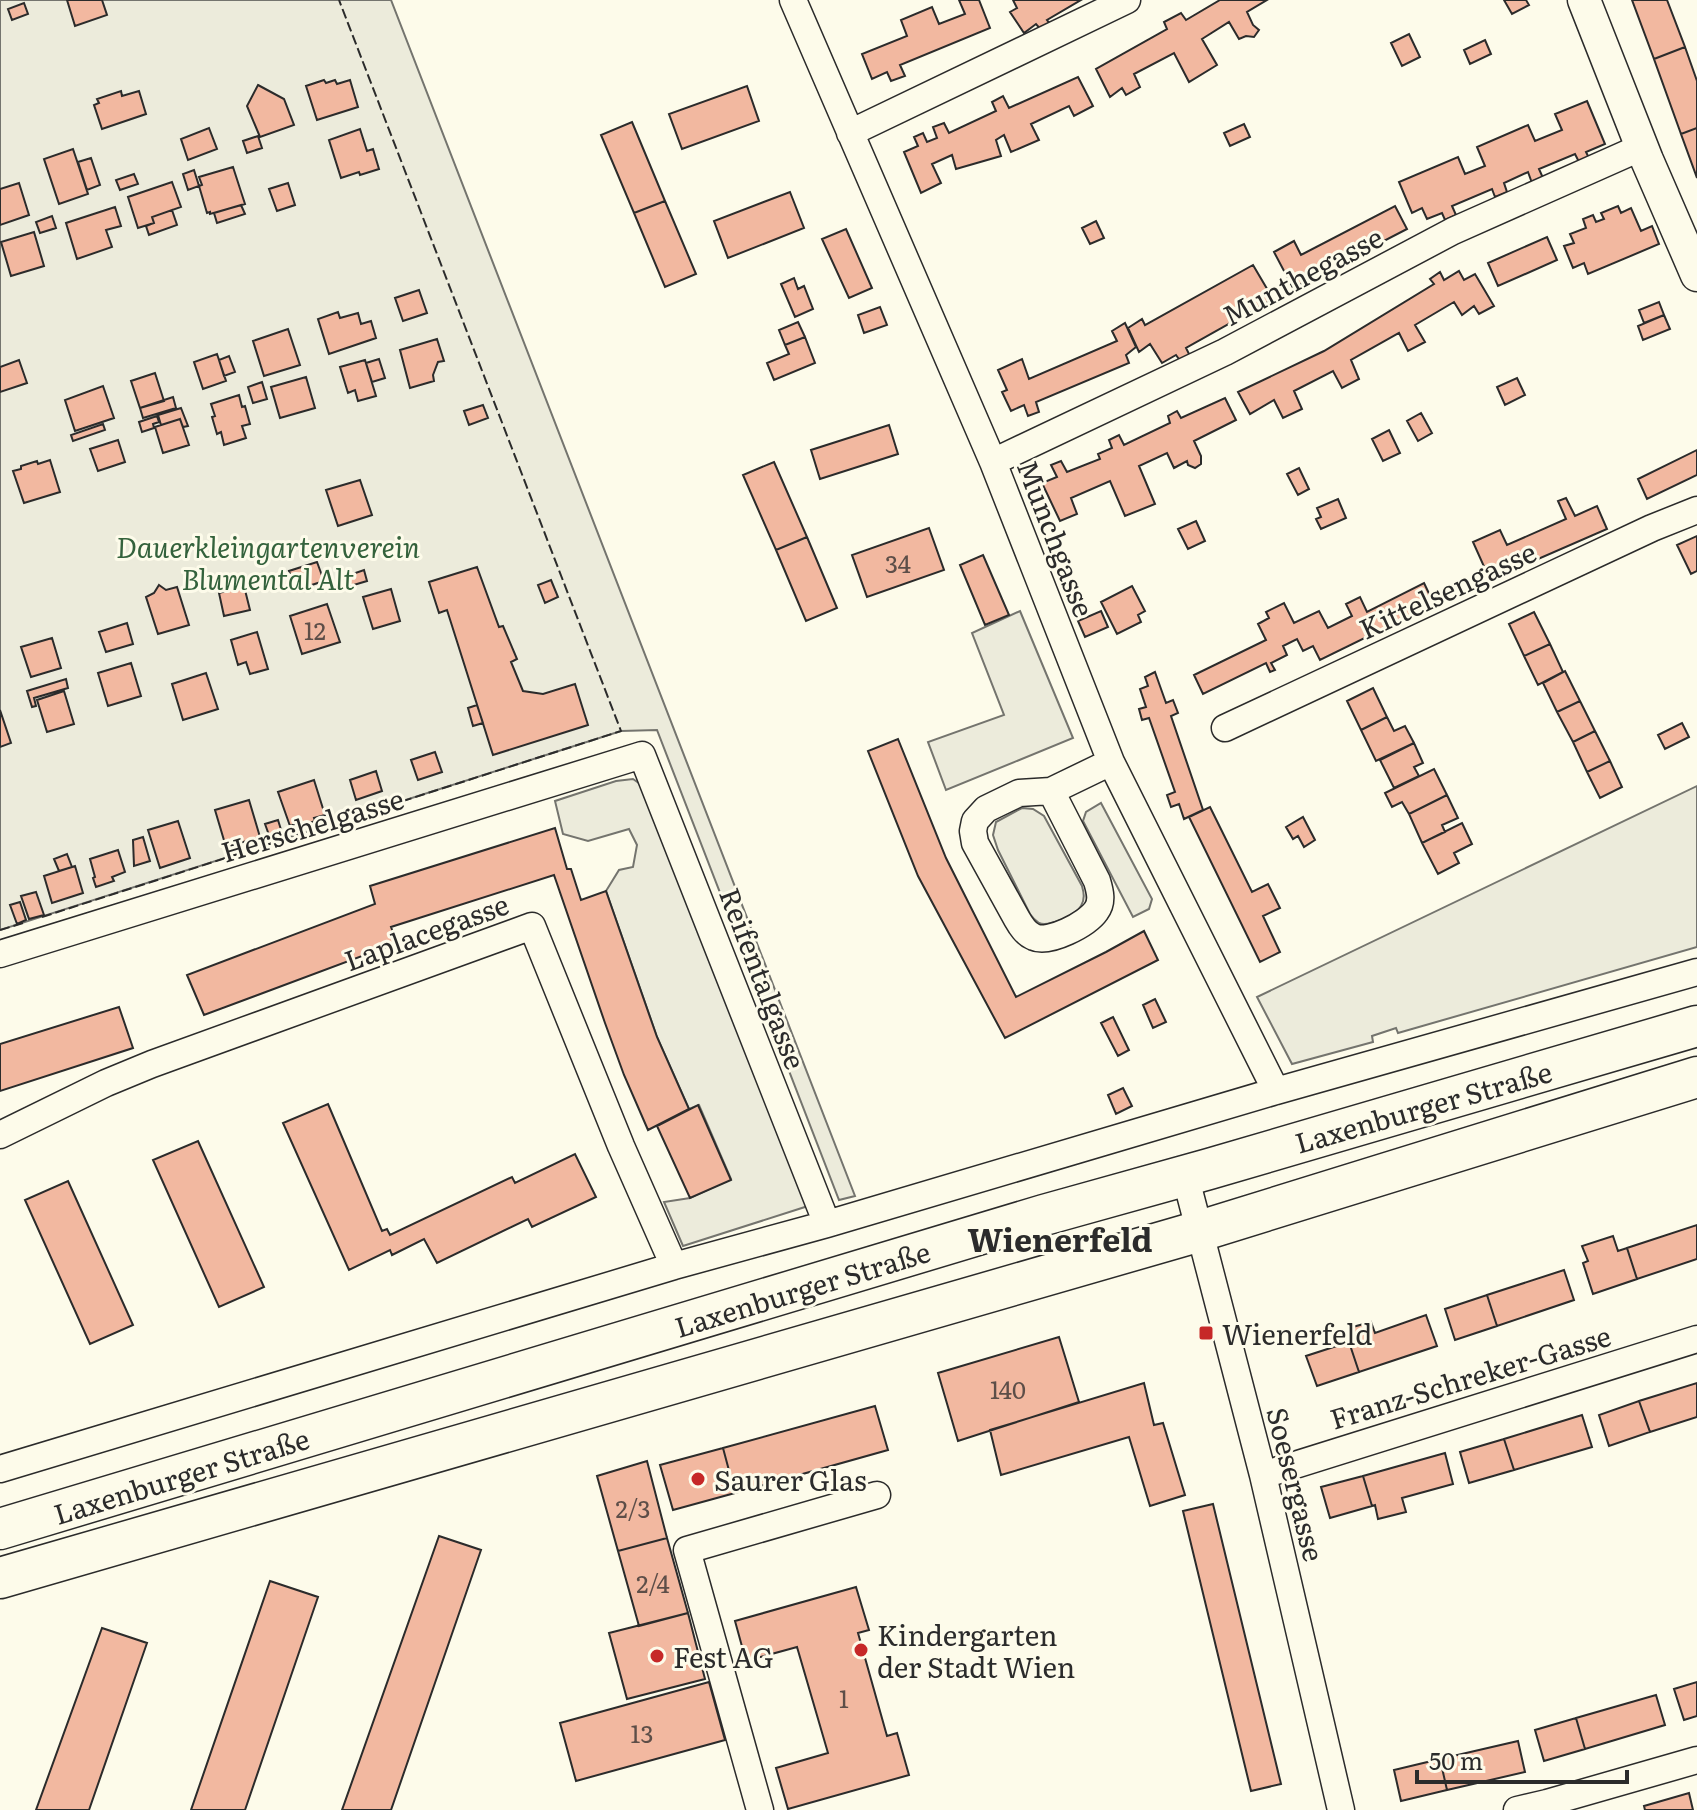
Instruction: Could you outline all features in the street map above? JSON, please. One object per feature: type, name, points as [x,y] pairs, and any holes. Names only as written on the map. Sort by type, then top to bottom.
[{"type":"main road","name":"Laxenburger Straße","points":[[0,1529],[1044,1215],[1697,1026]]},
{"type":"main road","name":"Laxenburger Straße","points":[[0,1578],[1200,1231],[1697,1077]]},
{"type":"street","name":"Munchgasse","points":[[793,0],[993,462],[1111,762],[1276,1091]]},
{"type":"street","points":[[850,133],[1127,0]]},
{"type":"street","points":[[1584,0],[1697,275]]},
{"type":"street","name":"Munthegasse","points":[[993,462],[1225,352],[1453,231],[1642,147]]},
{"type":"street","name":"Kittelsengasse","points":[[1225,728],[1638,534],[1697,510]]},
{"type":"street","name":"Herschelgasse","points":[[0,954],[642,755]]},
{"type":"street","name":"Reifentalgasse","points":[[642,755],[827,1224]]},
{"type":"street","points":[[1051,791],[1101,892],[1096,911],[1088,919],[1046,939],[1035,938],[1020,924],[975,843],[975,821],[986,809],[1019,793],[1051,791],[1111,762]]},
{"type":"street","name":"Laplacegasse","points":[[0,1135],[152,1064],[532,926],[621,1146],[674,1266]]},
{"type":"street","name":"Laxenburger Straße","points":[[0,1469],[674,1266],[1697,972]]},
{"type":"street","name":"Soesergasse","points":[[1185,1175],[1263,1475],[1341,1810]]},
{"type":"street","name":"Franz-Schreker-Gasse","points":[[1263,1475],[1697,1339]]},
{"type":"street","points":[[759,1810],[687,1550],[877,1495]]},
{"type":"street","points":[[1517,1810],[1697,1760]]},
{"type":"green space","name":"Dauerkleingartenverein Blumental Alt","points":[[0,0],[391,0],[855,1196],[839,1200],[657,730],[621,731],[0,930]]},
{"type":"green space","points":[[1020,611],[1073,738],[946,790],[928,742],[1004,715],[972,633]]},
{"type":"green space","points":[[633,779],[643,786],[808,1206],[683,1246],[664,1202],[690,1198],[731,1179],[699,1105],[689,1109],[657,1037],[606,891],[619,870],[633,867],[637,845],[629,829],[588,841],[563,834],[555,801],[616,781]]},
{"type":"green space","points":[[1697,786],[1697,947],[1398,1033],[1396,1028],[1372,1036],[1373,1042],[1292,1064],[1257,997]]},
{"type":"green space","points":[[1101,803],[1152,899],[1149,909],[1133,917],[1083,821],[1086,812]]},
{"type":"green space","points":[[1022,808],[1033,809],[1044,816],[1082,886],[1084,896],[1081,906],[1055,922],[1039,923],[1031,915],[993,835],[996,822]]},
{"type":"building","points":[[67,0],[102,0],[107,15],[75,26]]},
{"type":"building","points":[[959,0],[979,0],[990,28],[900,65],[905,76],[891,81],[887,72],[872,79],[862,54],[907,36],[901,20],[932,7],[939,24],[965,14]]},
{"type":"building","points":[[1013,0],[1081,0],[1047,20],[1052,26],[1043,32],[1036,24],[1024,33],[1010,12],[1017,8]]},
{"type":"building","points":[[1220,0],[1267,0],[1247,12],[1259,30],[1254,37],[1239,39],[1229,22],[1202,39],[1217,65],[1189,82],[1174,53],[1134,74],[1140,87],[1126,95],[1122,88],[1110,97],[1096,69],[1167,29],[1164,22],[1181,13],[1186,20]]},
{"type":"building","points":[[1504,0],[1526,0],[1529,5],[1512,14]]},
{"type":"building","points":[[1632,0],[1667,0],[1685,47],[1654,59]]},
{"type":"building","points":[[24,3],[28,14],[12,20],[8,9]]},
{"type":"building","points":[[1409,34],[1420,57],[1402,66],[1391,43]]},
{"type":"building","points":[[1485,40],[1491,54],[1470,64],[1464,50]]},
{"type":"building","points":[[1685,47],[1697,81],[1697,128],[1681,134],[1654,59]]},
{"type":"building","points":[[1078,77],[1093,106],[1074,116],[1069,106],[1031,124],[1039,140],[1011,152],[1004,135],[996,140],[1001,156],[956,169],[952,155],[932,164],[941,183],[921,193],[904,152],[918,146],[914,137],[923,133],[927,142],[937,138],[933,127],[944,123],[949,133],[996,111],[992,102],[1003,96],[1009,108]]},
{"type":"building","points":[[324,80],[326,83],[335,80],[337,84],[350,80],[358,107],[317,120],[306,86]]},
{"type":"building","points":[[258,85],[284,99],[294,125],[260,137],[247,106]]},
{"type":"building","points":[[747,86],[759,121],[682,149],[669,114]]},
{"type":"building","points":[[121,91],[122,96],[139,91],[146,114],[102,129],[94,105],[99,103],[97,99]]},
{"type":"building","points":[[1587,101],[1605,144],[1586,152],[1590,160],[1580,164],[1575,154],[1539,169],[1543,178],[1532,183],[1528,172],[1504,183],[1507,192],[1495,197],[1492,189],[1452,206],[1456,215],[1445,220],[1442,213],[1427,219],[1422,208],[1412,213],[1399,182],[1458,157],[1465,174],[1485,166],[1477,147],[1528,125],[1535,141],[1562,130],[1555,114]]},
{"type":"building","points":[[632,122],[665,201],[634,213],[601,135]]},
{"type":"building","points":[[1244,124],[1250,137],[1230,146],[1224,133]]},
{"type":"building","points":[[209,128],[217,149],[188,160],[181,139]]},
{"type":"building","points":[[1697,128],[1697,178],[1681,134]]},
{"type":"building","points":[[360,129],[367,151],[373,149],[379,169],[341,178],[329,140]]},
{"type":"building","points":[[258,136],[262,148],[247,153],[243,141]]},
{"type":"building","points":[[73,149],[88,194],[59,204],[44,159]]},
{"type":"building","points":[[91,158],[100,185],[87,190],[78,162]]},
{"type":"building","points":[[233,167],[245,204],[207,213],[199,177]]},
{"type":"building","points":[[194,170],[199,186],[188,190],[183,174]]},
{"type":"building","points":[[134,174],[138,184],[120,190],[116,180]]},
{"type":"building","points":[[172,182],[181,207],[152,217],[154,223],[138,228],[128,197]]},
{"type":"building","points":[[19,183],[29,215],[0,225],[0,189]]},
{"type":"building","points":[[288,183],[295,205],[277,211],[269,189]]},
{"type":"building","points":[[790,192],[804,228],[728,258],[714,221]]},
{"type":"building","points":[[665,201],[696,274],[665,287],[634,213]]},
{"type":"building","points":[[241,205],[245,214],[217,223],[214,213]]},
{"type":"building","points":[[1395,206],[1407,229],[1293,288],[1274,252],[1294,241],[1301,255]]},
{"type":"building","points":[[1618,206],[1621,213],[1631,208],[1641,231],[1652,226],[1659,244],[1588,274],[1584,263],[1573,268],[1564,246],[1574,243],[1570,234],[1586,228],[1583,219],[1593,215],[1596,222],[1604,219],[1601,213]]},
{"type":"building","points":[[115,207],[121,226],[106,230],[112,247],[77,259],[66,223]]},
{"type":"building","points":[[172,210],[177,225],[149,235],[146,226],[154,223],[152,217]]},
{"type":"building","points":[[52,216],[56,228],[40,233],[36,222]]},
{"type":"building","points":[[1096,221],[1104,238],[1090,244],[1082,228]]},
{"type":"building","points":[[846,229],[872,288],[849,298],[822,239]]},
{"type":"building","points":[[34,232],[44,266],[11,276],[1,242]]},
{"type":"building","points":[[1547,237],[1557,260],[1498,286],[1488,263]]},
{"type":"building","points":[[1253,265],[1273,299],[1186,348],[1190,356],[1181,362],[1176,355],[1162,363],[1150,344],[1139,352],[1128,328],[1142,319],[1145,325]]},
{"type":"building","points":[[1459,271],[1464,280],[1475,274],[1494,306],[1479,314],[1474,306],[1462,315],[1454,302],[1415,325],[1425,342],[1408,351],[1399,333],[1351,360],[1359,379],[1342,388],[1333,371],[1294,391],[1302,409],[1283,418],[1274,400],[1250,414],[1238,392],[1324,351],[1434,284],[1430,279],[1440,272],[1444,280]]},
{"type":"building","points":[[794,278],[798,289],[804,286],[813,309],[795,317],[781,284]]},
{"type":"building","points":[[419,290],[427,313],[403,321],[395,298]]},
{"type":"building","points":[[1659,302],[1664,315],[1644,323],[1639,310]]},
{"type":"building","points":[[880,307],[887,325],[864,333],[858,315]]},
{"type":"building","points":[[338,312],[340,318],[358,313],[361,324],[371,321],[376,338],[329,354],[318,319]]},
{"type":"building","points":[[1664,315],[1670,329],[1643,340],[1638,326]]},
{"type":"building","points":[[798,322],[805,337],[785,345],[779,330]]},
{"type":"building","points":[[1125,323],[1136,347],[1126,355],[1129,363],[1036,402],[1039,412],[1028,416],[1024,405],[1011,411],[1002,392],[1007,390],[998,370],[1022,359],[1029,379],[1117,341],[1112,331]]},
{"type":"building","points":[[288,329],[300,365],[264,376],[253,341]]},
{"type":"building","points":[[805,337],[815,363],[774,380],[767,363],[789,354],[785,345]]},
{"type":"building","points":[[437,339],[444,361],[438,362],[434,381],[410,388],[400,350]]},
{"type":"building","points":[[217,354],[226,381],[203,389],[194,362]]},
{"type":"building","points":[[229,356],[235,372],[224,376],[219,360]]},
{"type":"building","points":[[379,359],[385,378],[372,382],[366,363]]},
{"type":"building","points":[[19,360],[27,383],[0,392],[0,367]]},
{"type":"building","points":[[365,360],[376,396],[358,401],[355,390],[348,393],[340,367]]},
{"type":"building","points":[[155,373],[164,401],[140,408],[131,381]]},
{"type":"building","points":[[306,377],[315,408],[280,418],[271,387]]},
{"type":"building","points":[[1517,378],[1525,395],[1505,405],[1497,387]]},
{"type":"building","points":[[262,382],[267,399],[253,403],[248,387]]},
{"type":"building","points":[[103,386],[114,418],[75,431],[65,400]]},
{"type":"building","points":[[239,395],[250,424],[242,426],[246,438],[224,445],[221,432],[217,434],[211,404]]},
{"type":"building","points":[[173,397],[176,408],[143,418],[140,408]]},
{"type":"building","points":[[1225,398],[1236,420],[1194,441],[1201,464],[1195,468],[1187,461],[1174,468],[1167,453],[1139,466],[1155,504],[1125,516],[1110,481],[1071,498],[1077,514],[1060,521],[1042,483],[1057,477],[1051,465],[1061,461],[1067,472],[1100,459],[1098,454],[1112,448],[1109,440],[1119,435],[1124,445],[1170,423],[1168,416],[1177,411],[1181,418]]},
{"type":"building","points":[[483,405],[488,418],[469,425],[464,411]]},
{"type":"building","points":[[181,408],[188,426],[183,427],[180,419],[161,425],[158,415]]},
{"type":"building","points":[[1421,413],[1432,433],[1418,441],[1407,421]]},
{"type":"building","points":[[157,416],[159,422],[153,424],[154,428],[142,432],[139,422]]},
{"type":"building","points":[[180,419],[189,445],[163,453],[155,427]]},
{"type":"building","points":[[103,424],[105,430],[73,441],[71,435]]},
{"type":"building","points":[[889,425],[898,454],[820,479],[811,450]]},
{"type":"building","points":[[1389,430],[1400,453],[1383,461],[1372,439]]},
{"type":"building","points":[[118,440],[125,462],[98,471],[90,449]]},
{"type":"building","points":[[1697,450],[1697,475],[1647,499],[1638,479]]},
{"type":"building","points":[[50,460],[60,492],[24,503],[13,471],[37,461],[38,464]]},
{"type":"building","points":[[774,462],[807,537],[776,550],[743,475]]},
{"type":"building","points":[[1299,468],[1309,489],[1298,495],[1287,474]]},
{"type":"building","points":[[360,480],[372,515],[338,526],[326,490]]},
{"type":"building","points":[[1566,498],[1575,516],[1597,506],[1607,529],[1490,580],[1473,542],[1500,530],[1507,545],[1566,519],[1558,501]]},
{"type":"building","points":[[1338,499],[1346,518],[1321,529],[1316,519],[1321,517],[1317,508]]},
{"type":"building","points":[[1196,521],[1205,541],[1188,549],[1178,529]]},
{"type":"building","points":[[929,528],[944,570],[867,597],[852,555]]},
{"type":"building","points":[[1697,536],[1697,571],[1691,574],[1677,545]]},
{"type":"building","points":[[807,537],[837,608],[806,621],[776,550]]},
{"type":"building","points":[[983,555],[1009,615],[985,625],[960,565]]},
{"type":"building","points":[[317,562],[324,581],[296,590],[289,571]]},
{"type":"building","points":[[477,567],[499,627],[503,626],[517,659],[511,662],[523,691],[543,694],[575,684],[588,725],[493,755],[447,610],[439,613],[429,582]]},
{"type":"building","points":[[364,570],[367,581],[347,587],[344,577]]},
{"type":"building","points":[[551,580],[558,597],[545,603],[538,585]]},
{"type":"building","points":[[1424,583],[1434,604],[1320,660],[1313,646],[1303,651],[1297,639],[1283,646],[1287,655],[1271,663],[1275,670],[1270,672],[1266,663],[1203,694],[1194,675],[1266,640],[1258,624],[1269,618],[1266,612],[1284,603],[1294,623],[1319,611],[1328,628],[1352,616],[1346,604],[1360,597],[1367,612]]},
{"type":"building","points":[[159,585],[166,590],[177,587],[189,625],[158,634],[146,597],[154,593]]},
{"type":"building","points":[[244,586],[250,610],[224,616],[219,593]]},
{"type":"building","points":[[1132,586],[1145,611],[1138,615],[1141,622],[1117,634],[1101,602]]},
{"type":"building","points":[[391,589],[400,621],[373,629],[363,597]]},
{"type":"building","points":[[327,604],[340,642],[302,654],[290,616]]},
{"type":"building","points":[[1101,611],[1108,627],[1085,637],[1078,621]]},
{"type":"building","points":[[1534,612],[1550,644],[1524,656],[1509,624]]},
{"type":"building","points":[[127,623],[133,644],[106,652],[99,632]]},
{"type":"building","points":[[257,632],[268,669],[250,674],[246,662],[238,665],[231,640]]},
{"type":"building","points":[[52,638],[61,668],[31,677],[21,647]]},
{"type":"building","points":[[1550,644],[1563,672],[1538,685],[1524,656]]},
{"type":"building","points":[[131,663],[141,696],[108,706],[98,673]]},
{"type":"building","points":[[1565,671],[1580,701],[1557,712],[1543,683]]},
{"type":"building","points":[[1155,672],[1166,703],[1173,700],[1178,713],[1171,716],[1203,810],[1184,819],[1179,804],[1171,807],[1167,795],[1175,792],[1149,718],[1142,720],[1139,709],[1146,707],[1140,689],[1148,686],[1145,677]]},
{"type":"building","points":[[206,673],[218,709],[183,720],[172,684]]},
{"type":"building","points":[[66,679],[68,688],[34,698],[36,706],[32,707],[27,691]]},
{"type":"building","points":[[1373,688],[1387,717],[1361,730],[1347,701]]},
{"type":"building","points":[[64,691],[74,724],[47,732],[37,700]]},
{"type":"building","points":[[1580,701],[1595,731],[1573,742],[1557,712]]},
{"type":"building","points":[[477,705],[483,723],[473,726],[468,708]]},
{"type":"building","points":[[0,710],[11,743],[0,747]]},
{"type":"building","points":[[1387,717],[1394,731],[1405,726],[1414,743],[1376,761],[1361,730]]},
{"type":"building","points":[[1682,723],[1689,737],[1665,749],[1658,735]]},
{"type":"building","points":[[1595,731],[1610,761],[1587,772],[1573,742]]},
{"type":"building","points":[[898,739],[946,858],[1016,997],[1144,931],[1158,960],[1005,1038],[918,876],[868,751]]},
{"type":"building","points":[[1414,743],[1423,763],[1414,767],[1419,776],[1394,788],[1380,760]]},
{"type":"building","points":[[435,752],[442,772],[418,780],[411,760]]},
{"type":"building","points":[[1610,761],[1622,787],[1600,798],[1587,772]]},
{"type":"building","points":[[1434,769],[1447,795],[1409,814],[1402,802],[1392,807],[1385,793]]},
{"type":"building","points":[[376,771],[382,791],[356,800],[350,780]]},
{"type":"building","points":[[314,780],[325,815],[298,827],[297,823],[290,826],[278,792]]},
{"type":"building","points":[[1447,795],[1458,818],[1442,825],[1445,832],[1422,843],[1409,814]]},
{"type":"building","points":[[249,800],[260,837],[226,847],[215,810]]},
{"type":"building","points":[[1210,807],[1252,892],[1268,884],[1280,908],[1263,916],[1280,952],[1260,962],[1189,817]]},
{"type":"building","points":[[1303,817],[1315,840],[1304,847],[1298,836],[1293,839],[1286,827]]},
{"type":"building","points":[[278,820],[283,836],[274,839],[265,824]]},
{"type":"building","points":[[178,821],[190,858],[160,868],[148,830]]},
{"type":"building","points":[[1462,823],[1472,844],[1454,853],[1459,863],[1438,874],[1422,843]]},
{"type":"building","points":[[555,828],[567,869],[571,869],[581,900],[606,891],[657,1037],[689,1109],[648,1130],[624,1075],[554,875],[391,927],[397,943],[204,1015],[187,975],[375,904],[370,886]]},
{"type":"building","points":[[143,837],[150,861],[134,866],[133,840]]},
{"type":"building","points":[[118,850],[125,872],[112,877],[114,881],[96,887],[90,859]]},
{"type":"building","points":[[67,854],[72,867],[59,871],[54,859]]},
{"type":"building","points":[[75,866],[83,893],[52,903],[44,876]]},
{"type":"building","points":[[36,892],[44,915],[29,919],[21,896]]},
{"type":"building","points":[[20,902],[26,920],[17,924],[10,905]]},
{"type":"building","points":[[1155,999],[1166,1022],[1153,1028],[1143,1005]]},
{"type":"building","points":[[119,1007],[133,1048],[0,1091],[0,1044]]},
{"type":"building","points":[[1113,1017],[1129,1050],[1118,1056],[1101,1023]]},
{"type":"building","points":[[1123,1088],[1132,1106],[1116,1114],[1108,1095]]},
{"type":"building","points":[[328,1104],[382,1231],[387,1229],[390,1235],[512,1177],[515,1183],[575,1154],[596,1197],[532,1227],[528,1219],[437,1263],[424,1239],[392,1255],[390,1250],[349,1270],[283,1123]]},
{"type":"building","points":[[698,1105],[731,1180],[690,1198],[657,1126]]},
{"type":"building","points":[[198,1141],[264,1287],[219,1307],[153,1160]]},
{"type":"building","points":[[68,1181],[133,1325],[90,1344],[25,1200]]},
{"type":"building","points":[[1697,1225],[1697,1259],[1637,1279],[1627,1248]]},
{"type":"building","points":[[1613,1236],[1618,1251],[1627,1248],[1637,1279],[1593,1294],[1583,1263],[1588,1261],[1582,1246]]},
{"type":"building","points":[[1564,1270],[1574,1300],[1497,1326],[1487,1295]]},
{"type":"building","points":[[1487,1295],[1497,1326],[1455,1340],[1445,1309]]},
{"type":"building","points":[[1426,1315],[1437,1346],[1359,1372],[1349,1342],[1353,1340],[1349,1328],[1371,1322],[1375,1333]]},
{"type":"building","points":[[1059,1337],[1079,1402],[958,1441],[938,1373]]},
{"type":"building","points":[[1349,1342],[1359,1372],[1317,1386],[1306,1356]]},
{"type":"building","points":[[1144,1383],[1154,1425],[1163,1423],[1185,1495],[1150,1506],[1129,1437],[1001,1475],[990,1430]]},
{"type":"building","points":[[1697,1383],[1697,1417],[1650,1432],[1639,1401]]},
{"type":"building","points":[[1639,1401],[1650,1432],[1609,1446],[1599,1415]]},
{"type":"building","points":[[875,1406],[888,1450],[735,1493],[723,1448]]},
{"type":"building","points":[[1582,1415],[1592,1447],[1514,1470],[1504,1439]]},
{"type":"building","points":[[1504,1439],[1514,1470],[1469,1483],[1460,1452]]},
{"type":"building","name":"Saurer Glas","points":[[723,1448],[735,1493],[673,1510],[660,1465]]},
{"type":"building","points":[[1445,1453],[1453,1484],[1402,1498],[1406,1512],[1378,1519],[1363,1476]]},
{"type":"building","points":[[647,1461],[667,1538],[618,1551],[597,1476]]},
{"type":"building","points":[[1363,1476],[1372,1506],[1330,1518],[1321,1487]]},
{"type":"building","points":[[1213,1504],[1281,1784],[1251,1791],[1183,1511]]},
{"type":"building","points":[[439,1536],[481,1550],[391,1810],[342,1810]]},
{"type":"building","points":[[667,1538],[688,1613],[639,1626],[618,1551]]},
{"type":"building","points":[[270,1581],[318,1597],[245,1810],[191,1810]]},
{"type":"building","points":[[856,1587],[869,1630],[858,1633],[887,1736],[897,1733],[909,1775],[788,1809],[776,1768],[828,1753],[797,1647],[746,1661],[735,1621]]},
{"type":"building","name":"Fest AG","points":[[688,1613],[705,1679],[627,1699],[609,1633]]},
{"type":"building","points":[[102,1628],[147,1643],[89,1810],[36,1810]]},
{"type":"building","points":[[709,1682],[725,1740],[576,1781],[560,1723]]},
{"type":"building","points":[[1697,1682],[1697,1716],[1684,1720],[1674,1689]]},
{"type":"building","points":[[1656,1695],[1665,1725],[1585,1749],[1576,1718]]},
{"type":"building","points":[[1576,1718],[1585,1749],[1544,1761],[1535,1730]]},
{"type":"building","points":[[1518,1741],[1525,1772],[1447,1790],[1440,1759]]},
{"type":"building","points":[[1440,1759],[1447,1790],[1401,1801],[1394,1770]]},
{"type":"building","points":[[1689,1793],[1693,1810],[1645,1810],[1644,1806]]},
{"type":"fence","points":[[42,917],[621,731],[339,0]]},
{"type":"fence","points":[[0,930],[23,923]]},
{"type":"place","name":"Wienerfeld","points":[[1206,1333]]},
{"type":"place","name":"Saurer Glas","points":[[698,1479]]},
{"type":"place","name":"Kindergarten der Stadt Wien","points":[[861,1650]]},
{"type":"place","name":"Fest AG","points":[[657,1656]]},
{"type":"district","name":"Wienerfeld","points":[[1060,1238]]}]
